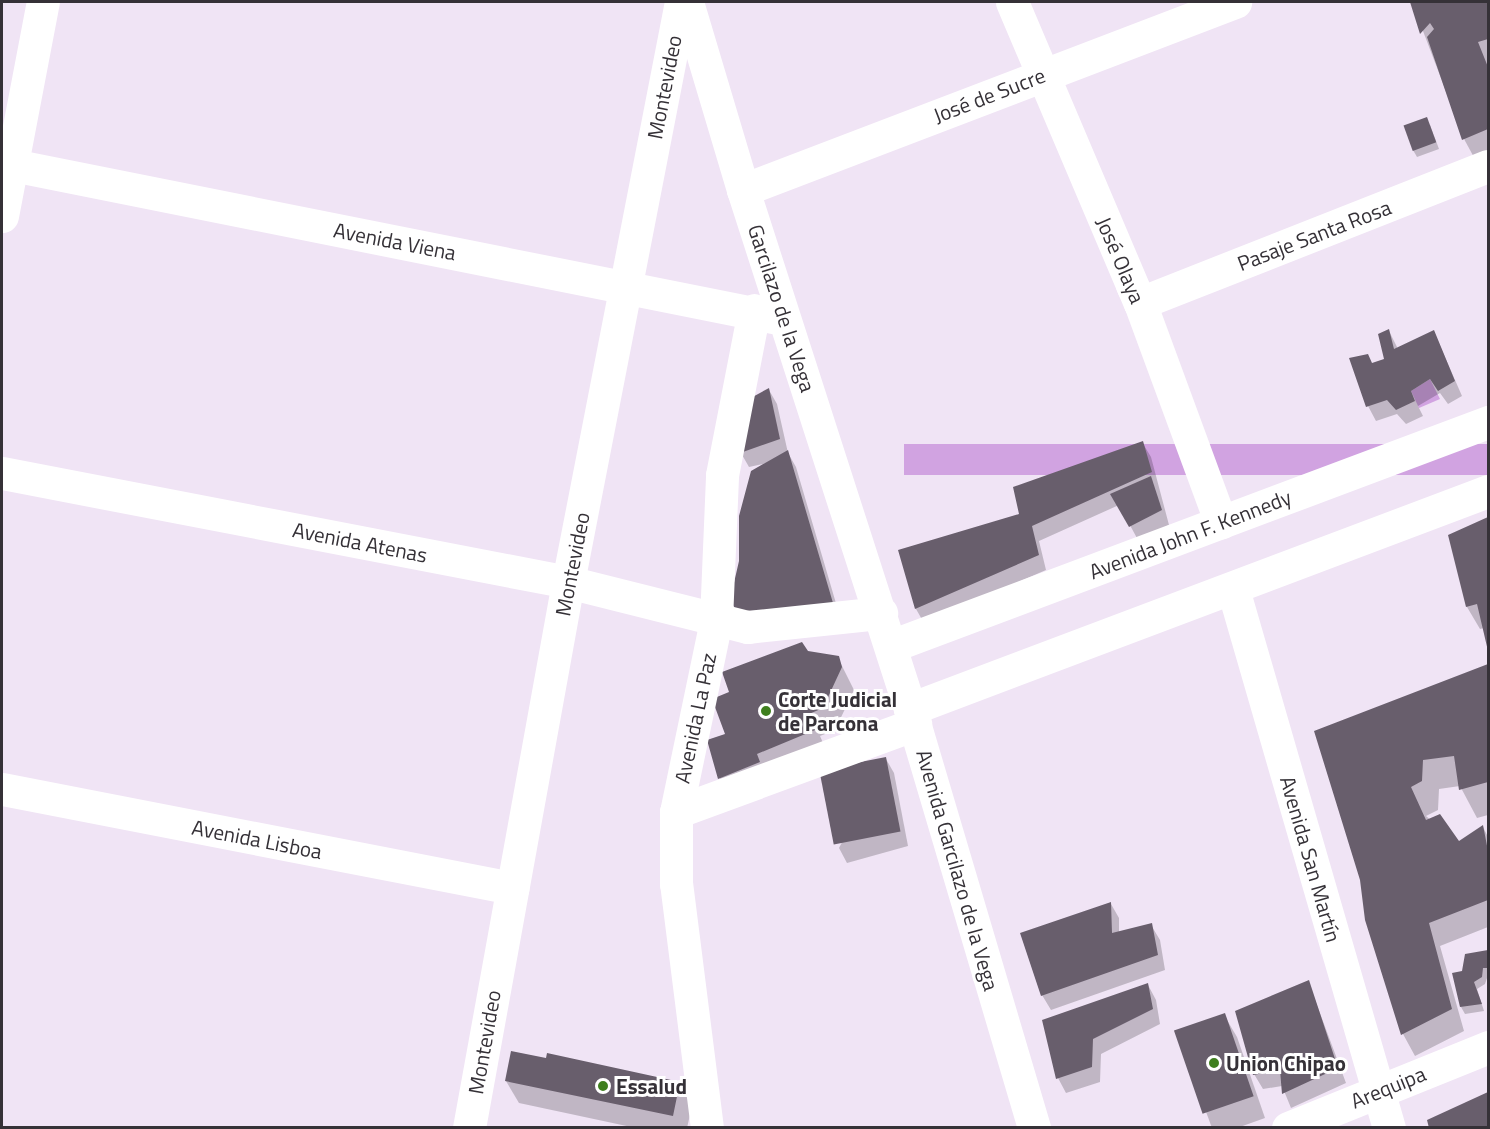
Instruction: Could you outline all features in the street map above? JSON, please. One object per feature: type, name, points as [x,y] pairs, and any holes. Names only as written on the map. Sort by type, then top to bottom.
[{"type":"street","points":[[2,216],[7,164],[44,2]]},
{"type":"street","name":"Montevideo","points":[[469,1128],[568,582],[681,2]]},
{"type":"street","name":"Garcilazo de la Vega","points":[[687,2],[743,190],[881,613]]},
{"type":"street","name":"José Olaya","points":[[1012,2],[1040,75],[1140,303],[1221,523]]},
{"type":"street","name":"José de Sucre","points":[[743,190],[1040,75],[1177,12],[1235,2]]},
{"type":"street","name":"Avenida Viena","points":[[7,164],[754,310],[787,321]]},
{"type":"street","name":"Pasaje Santa Rosa","points":[[1140,303],[1488,166]]},
{"type":"street","name":"Avenida La Paz","points":[[707,1128],[676,884],[676,812],[716,620],[722,475],[754,310]]},
{"type":"street","name":"Avenida John F. Kennedy","points":[[891,646],[1488,422]]},
{"type":"street","name":"Avenida Atenas","points":[[2,473],[568,582],[747,627],[881,613]]},
{"type":"street","points":[[676,812],[1233,589],[1488,491]]},
{"type":"street","name":"Avenida San Martín","points":[[1233,589],[1389,1128]]},
{"type":"street","name":"Avenida Garcilazo de la Vega","points":[[881,613],[1034,1128]]},
{"type":"street","name":"Avenida Lisboa","points":[[2,789],[512,888]]},
{"type":"street","name":"Arequipa","points":[[1287,1128],[1488,1047]]},
{"type":"shaded area","points":[[1430,379],[1440,399],[1419,408],[1411,391]]},
{"type":"shaded area","points":[[904,444],[1488,444],[1488,475],[904,475]]},
{"type":"building","points":[[1410,2],[1488,2],[1488,39],[1478,42],[1488,67],[1488,129],[1462,140],[1427,37],[1434,29],[1430,23],[1420,34]]},
{"type":"building","points":[[1427,117],[1436,142],[1413,151],[1404,126]]},
{"type":"building","points":[[1389,329],[1394,349],[1434,330],[1455,381],[1438,391],[1430,379],[1411,391],[1415,401],[1396,410],[1387,400],[1366,407],[1349,358],[1368,354],[1372,363],[1384,359],[1378,334]]},
{"type":"building","points":[[769,388],[780,439],[740,453],[749,399]]},
{"type":"building","points":[[1143,441],[1152,472],[1032,526],[1039,555],[915,609],[898,550],[1019,514],[1013,487]]},
{"type":"building","points":[[788,450],[833,603],[738,614],[730,600],[739,561],[739,516],[751,471]]},
{"type":"building","points":[[1151,476],[1162,510],[1129,527],[1110,494]]},
{"type":"building","points":[[1488,517],[1488,651],[1477,604],[1466,607],[1448,535]]},
{"type":"building","name":"Corte Judicial de Parcona","points":[[802,642],[808,651],[839,656],[842,667],[823,708],[809,714],[815,730],[757,754],[760,762],[718,779],[707,740],[725,734],[712,699],[729,692],[722,672]]},
{"type":"building","points":[[1488,664],[1488,782],[1459,790],[1454,756],[1423,760],[1422,781],[1411,787],[1426,820],[1440,814],[1459,841],[1483,825],[1488,851],[1488,900],[1429,923],[1452,1009],[1401,1035],[1365,920],[1360,880],[1314,731]]},
{"type":"building","points":[[886,757],[901,832],[834,845],[819,770]]},
{"type":"building","points":[[1111,902],[1112,933],[1152,923],[1158,955],[1041,996],[1020,933]]},
{"type":"building","points":[[1488,950],[1488,968],[1483,968],[1482,977],[1474,982],[1482,1004],[1460,1007],[1452,973],[1462,971],[1465,954]]},
{"type":"building","points":[[1309,980],[1338,1068],[1282,1094],[1280,1070],[1253,1075],[1235,1011]]},
{"type":"building","points":[[1148,983],[1153,1009],[1093,1039],[1092,1067],[1056,1079],[1042,1020]]},
{"type":"building","name":"Union Chipao","points":[[1225,1013],[1254,1096],[1203,1114],[1174,1031]]},
{"type":"building","name":"Essalud","points":[[511,1051],[546,1058],[547,1053],[680,1082],[673,1116],[505,1081]]},
{"type":"building","points":[[1488,1092],[1488,1128],[1429,1128],[1427,1120]]},
{"type":"place","name":"Corte Judicial de Parcona","points":[[766,711]]},
{"type":"place","name":"Union Chipao","points":[[1214,1063]]},
{"type":"place","name":"Essalud","points":[[603,1086]]}]
